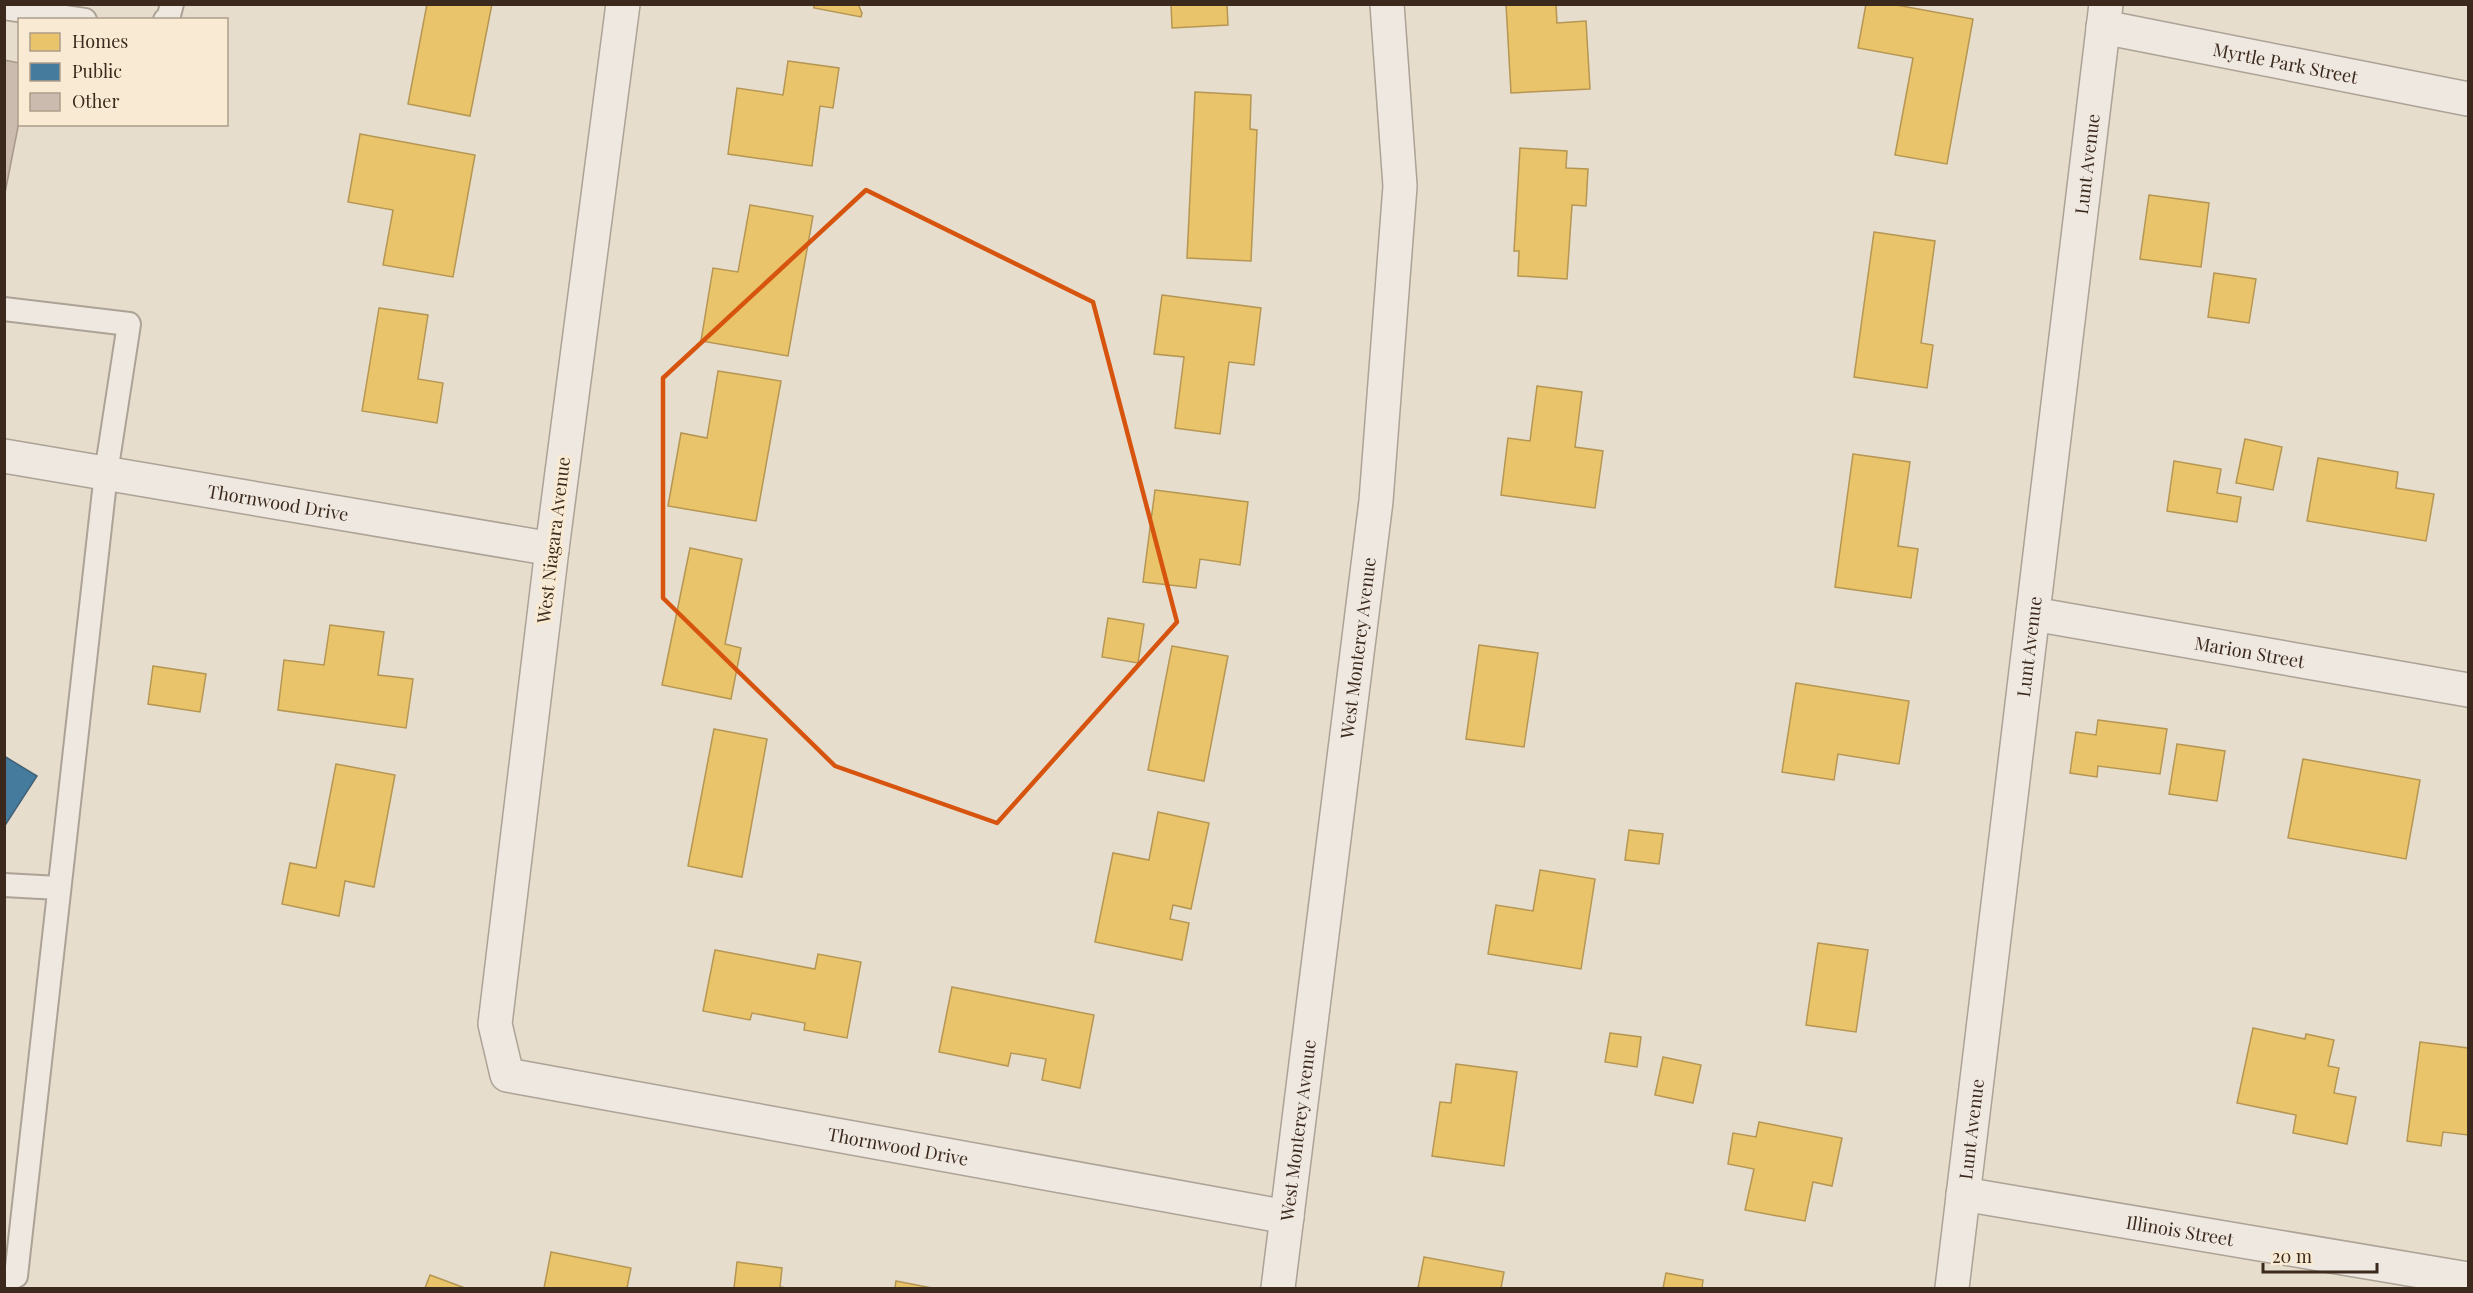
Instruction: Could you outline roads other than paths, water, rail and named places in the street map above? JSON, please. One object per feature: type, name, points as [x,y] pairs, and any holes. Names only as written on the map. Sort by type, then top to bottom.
[{"type":"street","name":"West Niagara Avenue","points":[[507,1075],[495,1024],[552,549],[623,4]]},
{"type":"street","name":"West Monterey Avenue","points":[[1278,1288],[1376,501],[1400,186],[1387,4]]},
{"type":"street","name":"Myrtle Park Street","points":[[2104,16],[2469,99]]},
{"type":"street","name":"Lunt Avenue","points":[[1952,1288],[2104,16]]},
{"type":"street","name":"Thornwood Drive","points":[[4,456],[552,549]]},
{"type":"street","name":"Marion Street","points":[[2033,614],[2469,690]]},
{"type":"street","name":"Thornwood Drive","points":[[507,1075],[1287,1217]]},
{"type":"street","name":"Illinois Street","points":[[1963,1194],[2469,1279]]},
{"type":"lane","points":[[4,9],[70,18]]},
{"type":"lane","points":[[4,309],[129,324],[106,473],[16,1276],[4,1282]]},
{"type":"lane","points":[[4,885],[59,888]]}]
